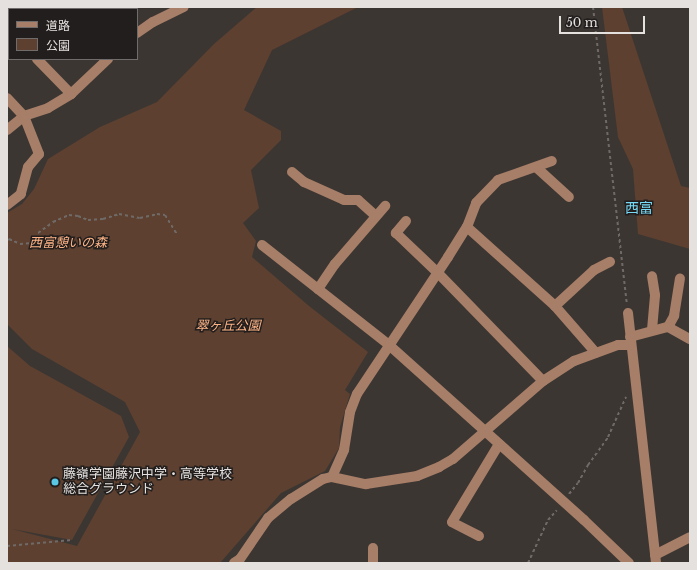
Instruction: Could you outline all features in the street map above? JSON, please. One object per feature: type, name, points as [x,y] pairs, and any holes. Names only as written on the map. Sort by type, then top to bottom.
[{"type":"street","points":[[138,32],[153,22],[184,7]]},
{"type":"street","points":[[38,60],[71,94]]},
{"type":"street","points":[[7,130],[24,116],[48,108],[71,94],[106,60]]},
{"type":"street","points":[[7,98],[24,116],[39,154],[28,167],[21,194],[7,205]]},
{"type":"street","points":[[332,476],[344,450],[350,412],[357,394],[467,227],[476,203],[498,180],[552,162]]},
{"type":"street","points":[[537,168],[569,197]]},
{"type":"street","points":[[292,172],[304,182],[344,200],[358,200],[376,216]]},
{"type":"street","points":[[318,289],[335,264],[385,206]]},
{"type":"street","points":[[406,221],[396,233],[437,272],[543,381]]},
{"type":"street","points":[[467,227],[555,306],[596,353]]},
{"type":"street","points":[[262,245],[389,345],[563,501],[629,563]]},
{"type":"street","points":[[555,306],[594,270],[610,262]]},
{"type":"street","points":[[652,276],[655,295],[652,330]]},
{"type":"street","points":[[668,327],[674,316],[680,278]]},
{"type":"street","points":[[628,313],[655,559],[690,537]]},
{"type":"street","points":[[234,563],[240,559],[268,518],[291,499],[324,479],[332,476],[366,484],[417,476],[453,459],[486,432],[543,381],[574,361],[630,341],[652,330],[668,327],[690,339]]},
{"type":"street","points":[[478,536],[452,522],[499,444]]},
{"type":"street","points":[[373,548],[373,563]]},
{"type":"path","points":[[593,7],[628,313]]},
{"type":"path","points":[[7,240],[10,239],[20,244],[32,243],[36,239],[38,233],[53,222],[69,215],[78,216],[88,220],[103,219],[119,214],[140,218],[161,214],[165,215],[177,234]]},
{"type":"path","points":[[528,563],[548,520],[578,482],[608,437],[626,397],[637,395]]},
{"type":"path","points":[[7,546],[72,540]]},
{"type":"green space","points":[[257,7],[356,8],[272,50],[244,110],[281,131],[281,140],[251,170],[259,208],[243,223],[256,241],[252,257],[309,306],[368,352],[345,390],[350,394],[340,427],[339,448],[325,471],[281,493],[220,563],[7,563],[7,346],[30,366],[121,416],[129,437],[72,540],[12,529],[77,546],[140,432],[125,402],[32,349],[7,324],[7,213],[22,204],[34,189],[48,159],[100,127],[157,102],[214,44]]},
{"type":"green space","points":[[602,7],[622,7],[681,186],[690,188],[690,249],[638,234],[633,169],[618,137]]},
{"type":"place","name":"藤嶺学園藤沢中学・高等学校 総合グラウンド","points":[[55,482]]},
{"type":"district","name":"西富","points":[[639,208]]},
{"type":"park label","name":"西富憩いの森","points":[[68,243]]},
{"type":"park label","name":"翠ヶ丘公園","points":[[228,326]]}]
